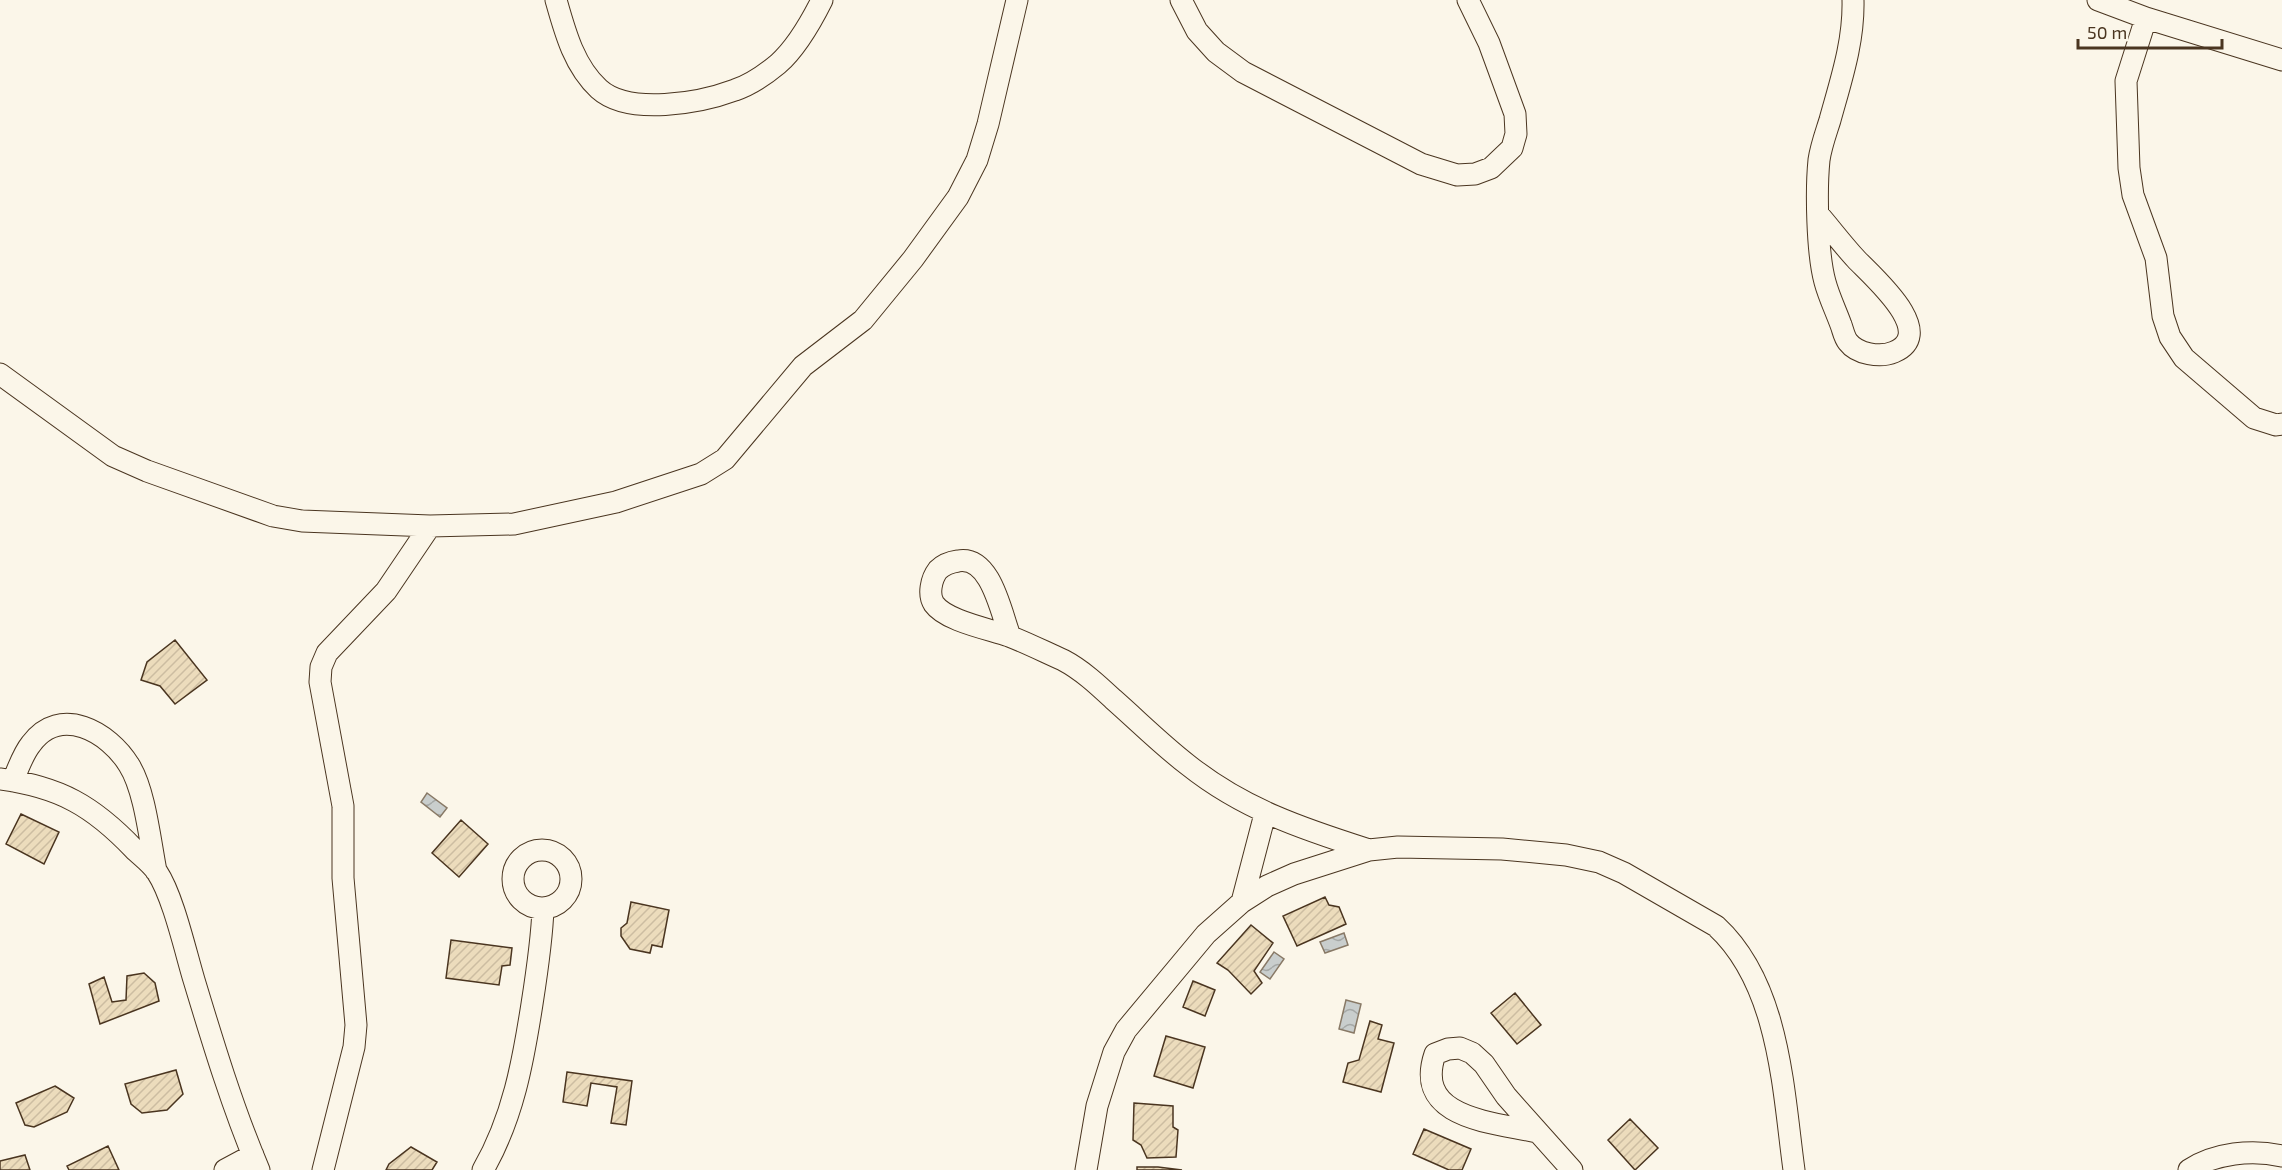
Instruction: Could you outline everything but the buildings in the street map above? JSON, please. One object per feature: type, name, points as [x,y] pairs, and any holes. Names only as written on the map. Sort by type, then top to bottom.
[{"type":"street","points":[[556,0],[570,46],[587,76],[601,90],[621,102],[644,105],[712,98],[738,90],[762,76],[780,62],[812,20],[822,0]]},
{"type":"street","points":[[0,374],[113,456],[147,471],[273,516],[302,521],[340,524],[514,524],[616,502],[701,474],[725,459],[803,366],[863,320],[926,242],[958,197],[976,160],[988,124],[1017,0]]},
{"type":"street","points":[[1181,0],[1197,31],[1216,52],[1242,72],[1421,164],[1457,175],[1475,174],[1491,168],[1512,148],[1516,135],[1515,114],[1489,43],[1468,0]]},
{"type":"street","points":[[1818,213],[1855,258],[1901,307],[1907,321],[1908,335],[1904,346],[1892,353],[1872,354],[1856,349],[1847,341],[1825,282],[1821,260],[1818,213],[1819,159],[1850,49],[1854,0]]},
{"type":"street","points":[[2098,0],[2146,18],[2282,60]]},
{"type":"street","points":[[2146,18],[2126,81],[2129,168],[2133,195],[2156,258],[2166,327],[2170,338],[2184,358],[2254,418],[2276,425],[2282,424]]},
{"type":"street","points":[[322,1170],[351,1063],[356,1024],[343,878],[342,806],[320,682],[321,667],[327,653],[386,591],[430,525]]},
{"type":"street","points":[[1010,636],[1065,661],[1088,676],[1188,765],[1239,799],[1265,814],[1369,850]]},
{"type":"street","points":[[157,872],[116,829],[70,797],[7,780],[32,742],[46,730],[63,724],[80,724],[108,740],[129,765],[137,783],[157,872],[175,919],[205,1017],[256,1162],[225,1170]]},
{"type":"street","points":[[1242,902],[1265,814]]},
{"type":"street","points":[[1086,1170],[1097,1106],[1114,1052],[1126,1030],[1206,934],[1242,902],[1267,886],[1294,874],[1369,850],[1398,848],[1502,849],[1566,855],[1599,862],[1624,873],[1716,926],[1740,954],[1772,1026],[1794,1170]]},
{"type":"street","points":[[483,1170],[508,1117],[523,1056],[542,938],[543,908]]},
{"type":"street","points":[[1537,1132],[1463,1116],[1442,1102],[1432,1089],[1429,1070],[1435,1054],[1448,1048],[1461,1048],[1472,1053],[1484,1064],[1506,1096],[1572,1170]]},
{"type":"street","points":[[2189,1170],[2202,1162],[2238,1154],[2282,1156]]},
{"type":"water","points":[[427,793],[447,808],[440,817],[421,802]]},
{"type":"water","points":[[1344,933],[1348,945],[1325,953],[1320,942]]},
{"type":"water","points":[[1274,952],[1284,959],[1270,979],[1260,972]]},
{"type":"water","points":[[1346,1000],[1361,1004],[1354,1033],[1339,1029]]}]
